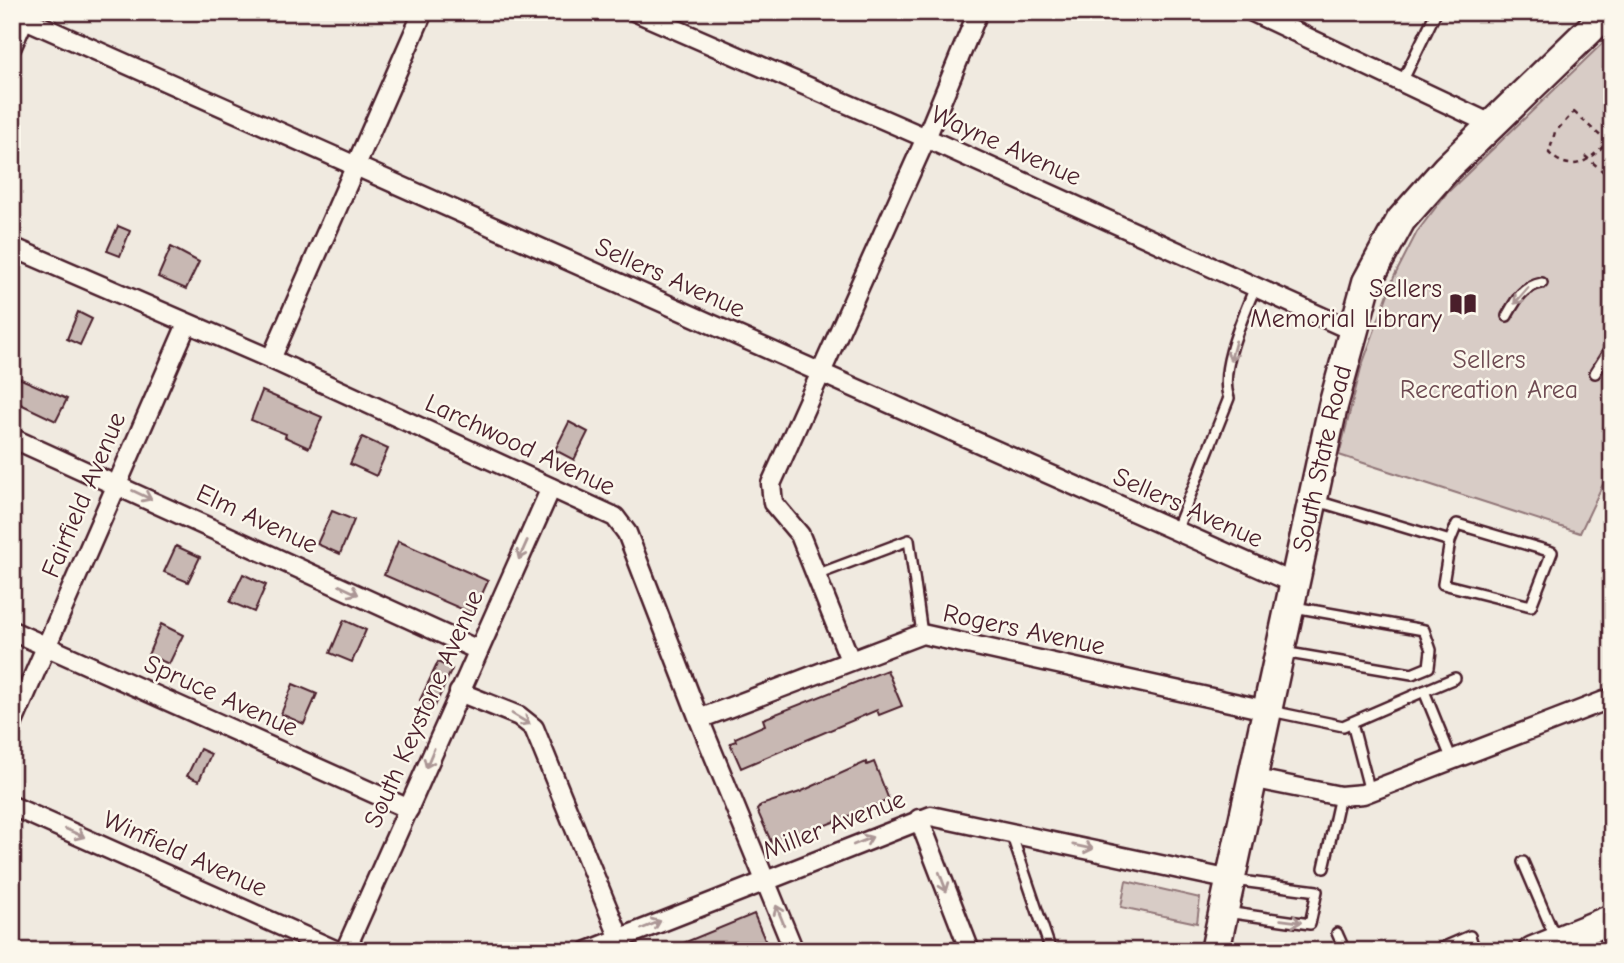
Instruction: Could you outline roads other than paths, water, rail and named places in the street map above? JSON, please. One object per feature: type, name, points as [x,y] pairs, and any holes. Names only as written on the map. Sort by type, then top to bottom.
[{"type":"main road","name":"South State Road","points":[[1225,948],[1224,911],[1251,778],[1312,499],[1367,282],[1401,220],[1491,124],[1608,12]]},
{"type":"main road","points":[[1544,947],[1612,919]]},
{"type":"street","points":[[271,359],[423,12]]},
{"type":"street","name":"Wayne Avenue","points":[[636,12],[926,138],[1353,331]]},
{"type":"street","points":[[850,660],[800,535],[773,503],[770,490],[819,374],[926,138],[978,12]]},
{"type":"street","points":[[1253,12],[1491,124]]},
{"type":"street","points":[[12,46],[26,15]]},
{"type":"street","name":"Sellers Avenue","points":[[26,15],[819,374],[1176,531],[1291,595]]},
{"type":"street","name":"Larchwood Avenue","points":[[12,247],[271,359],[615,517],[621,523],[794,951]]},
{"type":"street","name":"Fairfield Avenue","points":[[12,725],[187,324]]},
{"type":"street","name":"Elm Avenue","points":[[12,438],[117,483],[478,650]]},
{"type":"street","name":"South Keystone Avenue","points":[[345,951],[551,488]]},
{"type":"street","name":"Spruce Avenue","points":[[12,631],[408,809]]},
{"type":"street","name":"Rogers Avenue","points":[[699,719],[922,634],[1266,710]]},
{"type":"street","points":[[459,692],[519,716],[534,728],[622,944]]},
{"type":"street","points":[[1251,778],[1340,796],[1370,792],[1612,698]]},
{"type":"street","name":"Winfield Avenue","points":[[12,806],[337,951]]},
{"type":"street","name":"Miller Avenue","points":[[588,951],[622,944],[765,879],[919,819],[945,817],[1231,880]]},
{"type":"street","points":[[919,819],[970,951]]},
{"type":"lane","points":[[1402,82],[1436,12]]},
{"type":"lane","points":[[1507,316],[1521,293],[1531,285],[1542,284]]},
{"type":"lane","points":[[1176,531],[1229,398],[1224,385],[1240,327],[1255,287]]},
{"type":"lane","points":[[1595,373],[1612,346]]},
{"type":"lane","points":[[1312,499],[1450,541]]},
{"type":"lane","points":[[1457,524],[1552,552],[1531,606],[1443,584],[1450,541],[1457,524]]},
{"type":"lane","points":[[816,575],[909,540],[922,634]]},
{"type":"lane","points":[[1279,651],[1412,674],[1429,667],[1431,650],[1424,630],[1291,595]]},
{"type":"lane","points":[[1266,710],[1343,726],[1455,678]]},
{"type":"lane","points":[[1424,691],[1452,760]]},
{"type":"lane","points":[[1352,723],[1370,792]]},
{"type":"lane","points":[[1324,868],[1340,796]]},
{"type":"lane","points":[[1010,832],[1051,951]]},
{"type":"lane","points":[[1523,863],[1544,947]]},
{"type":"lane","points":[[1224,911],[1310,924],[1317,891],[1231,880]]},
{"type":"lane","points":[[1337,933],[1345,951]]},
{"type":"lane","points":[[1435,951],[1469,936],[1475,951]]},
{"type":"place","name":"Sellers Memorial Library","points":[[1463,304]]},
{"type":"park label","name":"Sellers Recreation Area","points":[[1489,375]]}]
